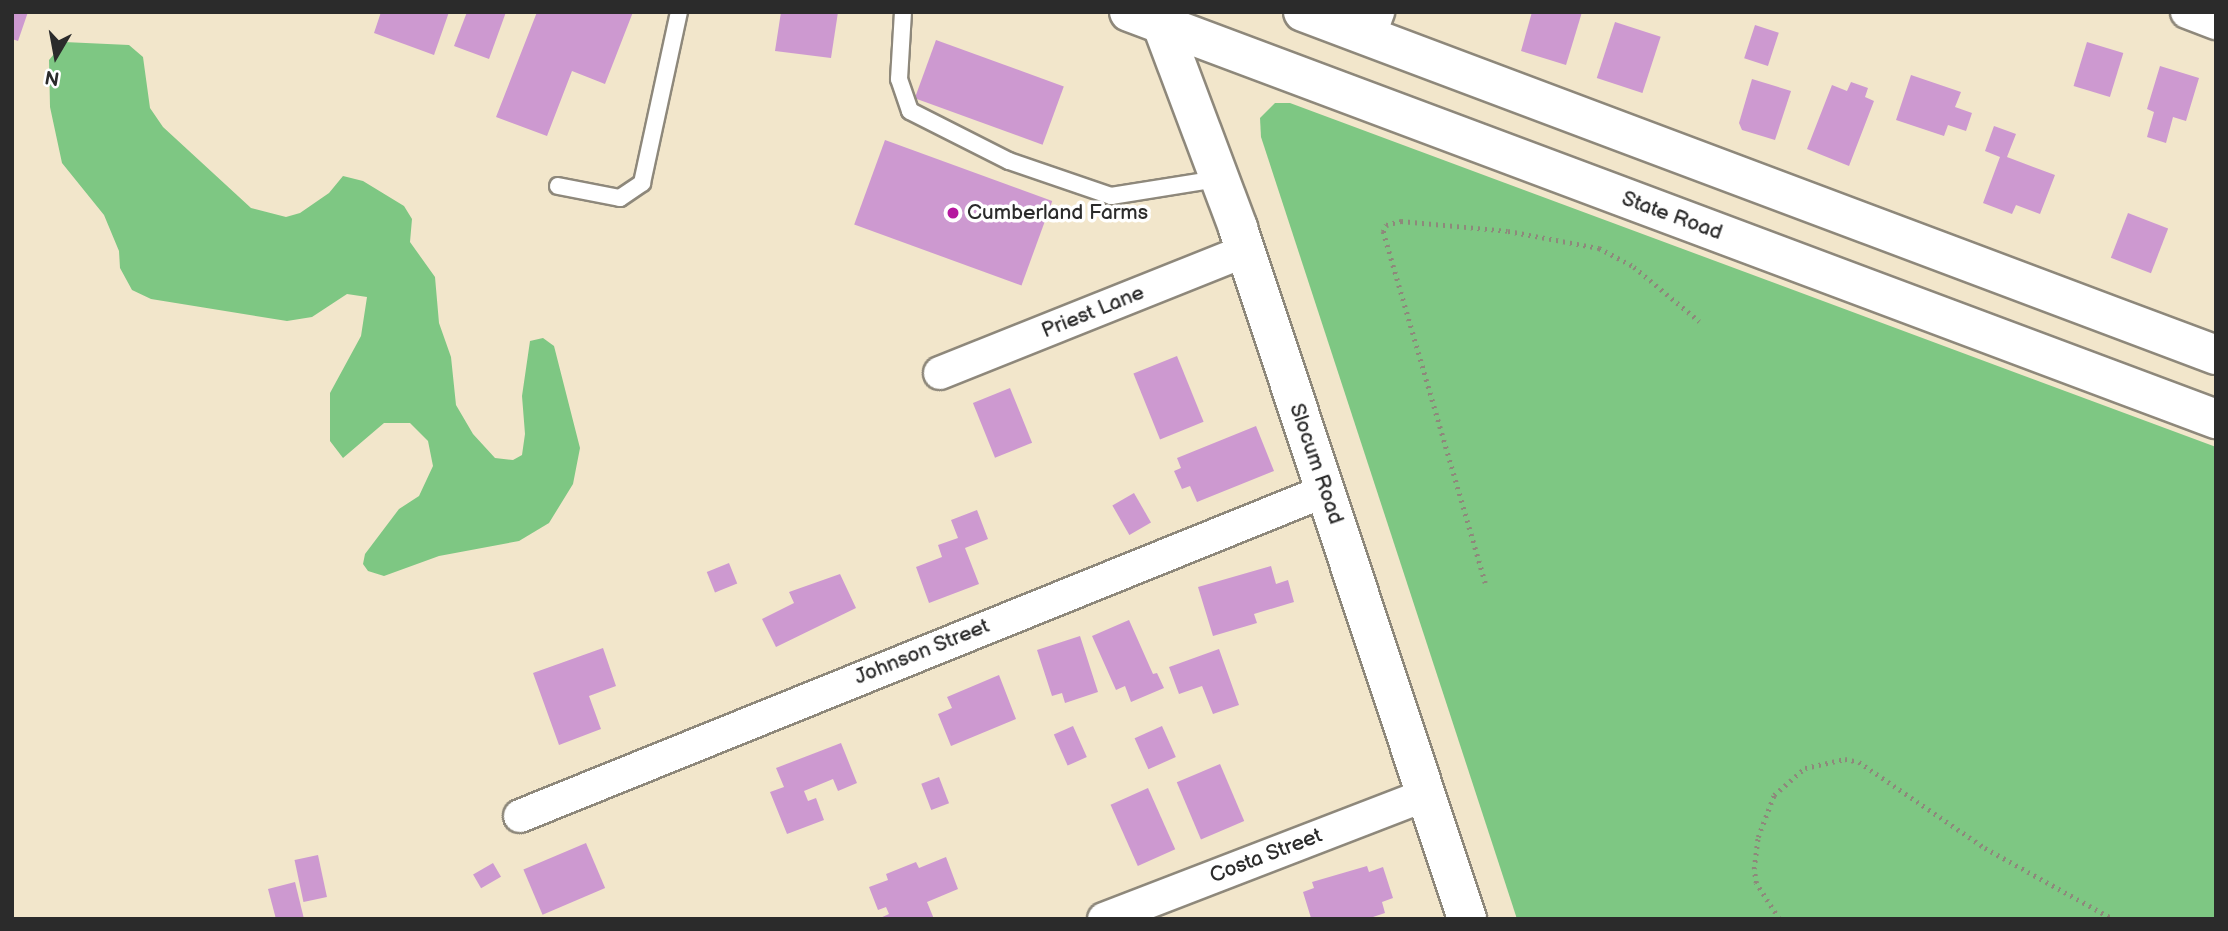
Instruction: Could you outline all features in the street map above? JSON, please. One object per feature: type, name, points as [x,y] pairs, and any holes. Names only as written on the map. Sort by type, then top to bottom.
[{"type":"main road","points":[[1303,12],[1374,25],[2216,355]]},
{"type":"main road","name":"Slocum Road","points":[[1149,17],[1245,251],[1428,794],[1467,919]]},
{"type":"main road","name":"State Road","points":[[1149,17],[2216,419]]},
{"type":"street","points":[[2187,12],[2216,23]]},
{"type":"street","name":"Priest Lane","points":[[940,373],[1245,251]]},
{"type":"street","name":"Johnson Street","points":[[520,816],[1325,491]]},
{"type":"street","name":"Costa Street","points":[[1104,919],[1428,794]]},
{"type":"lane","points":[[558,186],[620,198],[642,183],[679,12]]},
{"type":"lane","points":[[903,12],[899,79],[910,111],[1009,161],[1111,196],[1217,179]]},
{"type":"path","points":[[1485,583],[1383,232],[1386,225],[1401,221],[1508,231],[1599,248],[1634,267],[1699,321]]},
{"type":"path","points":[[1779,919],[1756,883],[1754,869],[1759,837],[1774,795],[1805,768],[1845,759],[1859,762],[1985,848],[2113,919]]},
{"type":"green space","points":[[64,42],[129,45],[143,57],[150,108],[163,127],[251,208],[286,217],[300,213],[329,193],[343,176],[363,181],[404,206],[412,219],[410,242],[435,277],[439,323],[451,357],[456,405],[473,434],[495,458],[513,460],[522,455],[525,434],[522,396],[530,341],[543,338],[554,346],[580,448],[573,484],[549,523],[519,541],[439,556],[384,576],[368,571],[363,564],[365,554],[399,509],[419,496],[433,466],[428,441],[410,423],[384,423],[343,458],[330,441],[330,393],[361,336],[367,297],[347,294],[312,317],[287,321],[151,299],[132,290],[120,268],[119,251],[104,215],[62,163],[50,107],[49,60]]},
{"type":"green space","points":[[1275,103],[1290,103],[2216,447],[2216,919],[1517,919],[1261,137],[1260,118]]},
{"type":"building","points":[[12,12],[28,12],[18,41],[12,39]]},
{"type":"building","points":[[381,12],[449,12],[434,55],[374,33]]},
{"type":"building","points":[[467,12],[506,12],[489,59],[454,46]]},
{"type":"building","points":[[537,12],[633,12],[605,84],[572,71],[547,136],[496,117]]},
{"type":"building","points":[[781,12],[838,12],[831,58],[775,51]]},
{"type":"building","points":[[1532,12],[1582,12],[1566,65],[1521,51]]},
{"type":"building","points":[[1615,22],[1661,37],[1642,93],[1597,78]]},
{"type":"building","points":[[1755,25],[1779,33],[1768,66],[1744,58]]},
{"type":"building","points":[[936,40],[1064,87],[1043,145],[915,98]]},
{"type":"building","points":[[2087,42],[2123,53],[2110,97],[2074,86]]},
{"type":"building","points":[[2160,66],[2199,78],[2186,121],[2173,117],[2166,143],[2147,137],[2154,112],[2147,109]]},
{"type":"building","points":[[1911,75],[1961,92],[1955,107],[1972,113],[1966,131],[1948,125],[1944,136],[1896,120]]},
{"type":"building","points":[[1752,79],[1791,91],[1775,140],[1742,130],[1739,123]]},
{"type":"building","points":[[1851,82],[1868,88],[1865,97],[1874,101],[1849,166],[1807,149],[1832,85],[1847,91]]},
{"type":"building","points":[[1994,126],[2016,134],[2007,157],[2055,175],[2040,214],[2016,205],[2012,214],[1983,203],[2000,157],[1985,151]]},
{"type":"building","name":"Cumberland Farms","points":[[885,140],[1052,201],[1021,285],[854,225]]},
{"type":"building","points":[[2128,213],[2168,228],[2151,273],[2111,258]]},
{"type":"building","points":[[1177,356],[1204,422],[1160,439],[1133,374]]},
{"type":"building","points":[[1010,388],[1032,443],[995,458],[973,403]]},
{"type":"building","points":[[1256,426],[1274,471],[1197,502],[1190,486],[1182,489],[1174,471],[1181,468],[1177,458]]},
{"type":"building","points":[[1134,493],[1151,522],[1129,535],[1112,506]]},
{"type":"building","points":[[977,510],[988,539],[965,548],[979,584],[929,603],[916,567],[942,557],[938,545],[958,538],[951,520]]},
{"type":"building","points":[[729,563],[737,583],[715,592],[707,572]]},
{"type":"building","points":[[1271,566],[1276,584],[1288,580],[1294,602],[1254,614],[1257,623],[1213,636],[1198,587]]},
{"type":"building","points":[[840,574],[856,608],[776,647],[762,619],[794,603],[789,592]]},
{"type":"building","points":[[1129,620],[1153,674],[1157,673],[1164,688],[1131,702],[1125,686],[1116,690],[1092,636]]},
{"type":"building","points":[[1080,636],[1098,692],[1065,703],[1062,693],[1052,696],[1037,650]]},
{"type":"building","points":[[603,648],[616,686],[589,696],[601,729],[559,745],[533,673]]},
{"type":"building","points":[[1219,649],[1239,705],[1213,714],[1202,686],[1179,694],[1169,667]]},
{"type":"building","points":[[999,675],[1016,719],[951,746],[938,714],[952,708],[947,697]]},
{"type":"building","points":[[1073,726],[1087,757],[1068,766],[1054,735]]},
{"type":"building","points":[[1162,726],[1176,757],[1148,769],[1135,738]]},
{"type":"building","points":[[841,743],[857,783],[838,791],[833,779],[804,791],[808,801],[816,798],[824,820],[787,834],[770,792],[784,787],[776,768]]},
{"type":"building","points":[[1220,764],[1244,821],[1201,839],[1177,782]]},
{"type":"building","points":[[939,777],[949,803],[931,810],[921,784]]},
{"type":"building","points":[[1148,788],[1175,849],[1138,866],[1111,805]]},
{"type":"building","points":[[586,843],[605,888],[543,915],[523,870]]},
{"type":"building","points":[[318,855],[327,897],[303,902],[295,860]]},
{"type":"building","points":[[946,857],[958,889],[927,902],[934,919],[878,919],[889,914],[886,907],[878,910],[869,887],[888,880],[886,874],[916,862],[919,868]]},
{"type":"building","points":[[493,863],[501,877],[481,888],[473,874]]},
{"type":"building","points":[[1367,866],[1369,872],[1383,867],[1393,898],[1382,902],[1385,913],[1367,919],[1311,918],[1303,892],[1314,888],[1312,882]]},
{"type":"building","points":[[295,882],[304,919],[276,919],[268,889]]},
{"type":"place","name":"Cumberland Farms","points":[[953,213]]}]
